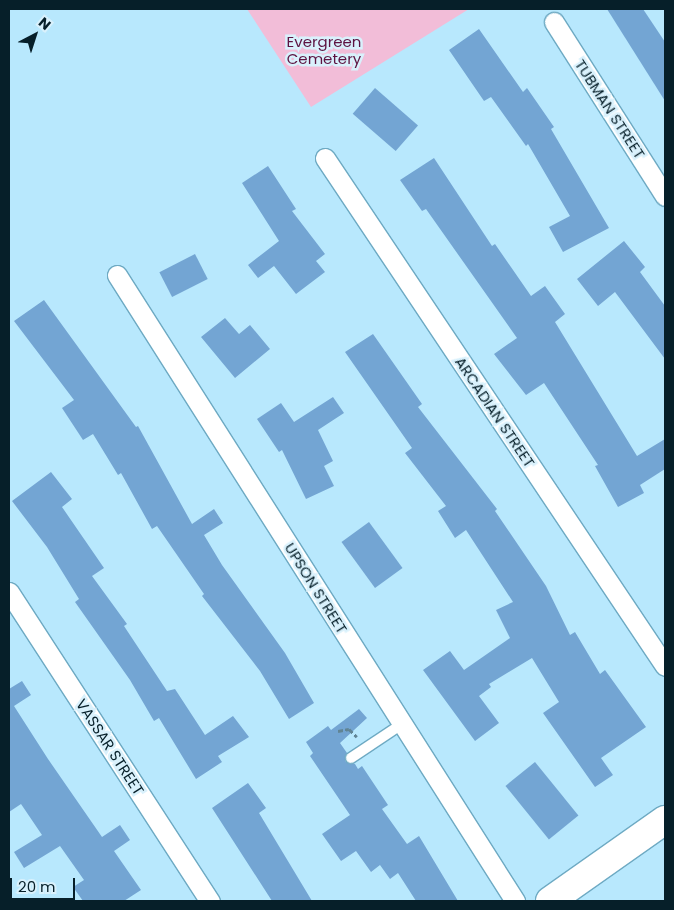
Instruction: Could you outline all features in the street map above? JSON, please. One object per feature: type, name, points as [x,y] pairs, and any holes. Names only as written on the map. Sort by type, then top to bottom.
[{"type":"street","name":"TUBMAN STREET","points":[[554,22],[665,196]]},
{"type":"street","name":"ARCADIAN STREET","points":[[325,158],[665,666]]},
{"type":"street","name":"UPSON STREET","points":[[117,275],[515,901]]},
{"type":"street","name":"VASSAR STREET","points":[[9,592],[210,901]]},
{"type":"street","points":[[550,901],[665,820]]},
{"type":"lane","points":[[351,758],[402,724]]},
{"type":"path","points":[[338,730],[349,729],[365,748]]},
{"type":"green space","name":"Evergreen Cemetery","points":[[247,9],[469,9],[311,107]]},
{"type":"building","points":[[607,9],[643,9],[665,42],[665,101]]},
{"type":"building","points":[[479,29],[523,92],[527,88],[554,127],[551,129],[609,228],[563,252],[549,227],[570,216],[528,144],[526,146],[491,97],[484,101],[449,50]]},
{"type":"building","points":[[375,88],[418,125],[396,151],[353,114]]},
{"type":"building","points":[[434,158],[492,246],[495,244],[531,296],[545,286],[565,314],[555,322],[637,456],[665,439],[665,469],[640,485],[644,493],[618,507],[595,466],[598,465],[544,383],[526,395],[494,354],[517,338],[426,209],[422,211],[400,180]]},
{"type":"building","points":[[268,166],[296,209],[292,211],[325,254],[316,261],[325,272],[296,294],[274,266],[258,278],[248,265],[279,241],[242,183]]},
{"type":"building","points":[[624,241],[645,267],[640,272],[665,306],[665,359],[615,292],[598,306],[577,279]]},
{"type":"building","points":[[195,254],[208,279],[172,297],[159,272]]},
{"type":"building","points":[[44,300],[136,427],[138,426],[192,524],[214,509],[223,523],[204,535],[222,565],[285,653],[314,703],[289,719],[260,671],[202,596],[204,594],[157,526],[152,529],[121,473],[118,475],[93,434],[83,440],[62,408],[74,400],[14,321]]},
{"type":"building","points":[[225,318],[239,334],[250,325],[270,349],[235,378],[201,337]]},
{"type":"building","points":[[373,334],[422,404],[418,407],[497,509],[495,511],[546,586],[570,635],[575,632],[600,674],[605,670],[646,727],[601,758],[613,775],[595,787],[543,713],[559,702],[532,658],[489,684],[491,687],[479,696],[499,723],[475,741],[423,670],[450,651],[464,670],[510,638],[496,610],[513,602],[466,530],[455,538],[438,511],[446,506],[405,453],[412,448],[345,352]]},
{"type":"building","points":[[333,397],[344,413],[318,430],[333,461],[324,466],[334,486],[306,499],[282,450],[279,452],[257,419],[281,403],[294,422]]},
{"type":"building","points":[[51,472],[72,499],[62,507],[104,568],[92,576],[127,624],[124,626],[167,691],[175,689],[205,735],[233,716],[249,737],[218,756],[222,762],[196,779],[159,718],[154,721],[130,680],[75,602],[79,599],[47,547],[12,501]]},
{"type":"building","points":[[369,522],[403,568],[375,588],[341,542]]},
{"type":"building","points":[[22,681],[31,695],[14,706],[48,759],[102,837],[120,825],[130,840],[114,851],[141,890],[124,901],[83,901],[73,887],[84,880],[60,846],[24,868],[14,852],[42,835],[21,804],[9,812],[9,689]]},
{"type":"building","points":[[359,709],[367,718],[340,743],[347,753],[345,761],[355,764],[358,769],[362,766],[388,805],[382,809],[407,844],[419,836],[458,901],[416,901],[398,873],[390,879],[380,865],[371,872],[356,851],[341,861],[322,834],[350,815],[310,756],[313,753],[306,742],[328,726],[331,730]]},
{"type":"building","points":[[535,762],[578,816],[549,840],[505,786]]},
{"type":"building","points":[[248,783],[266,808],[259,813],[312,901],[272,901],[212,808]]}]
